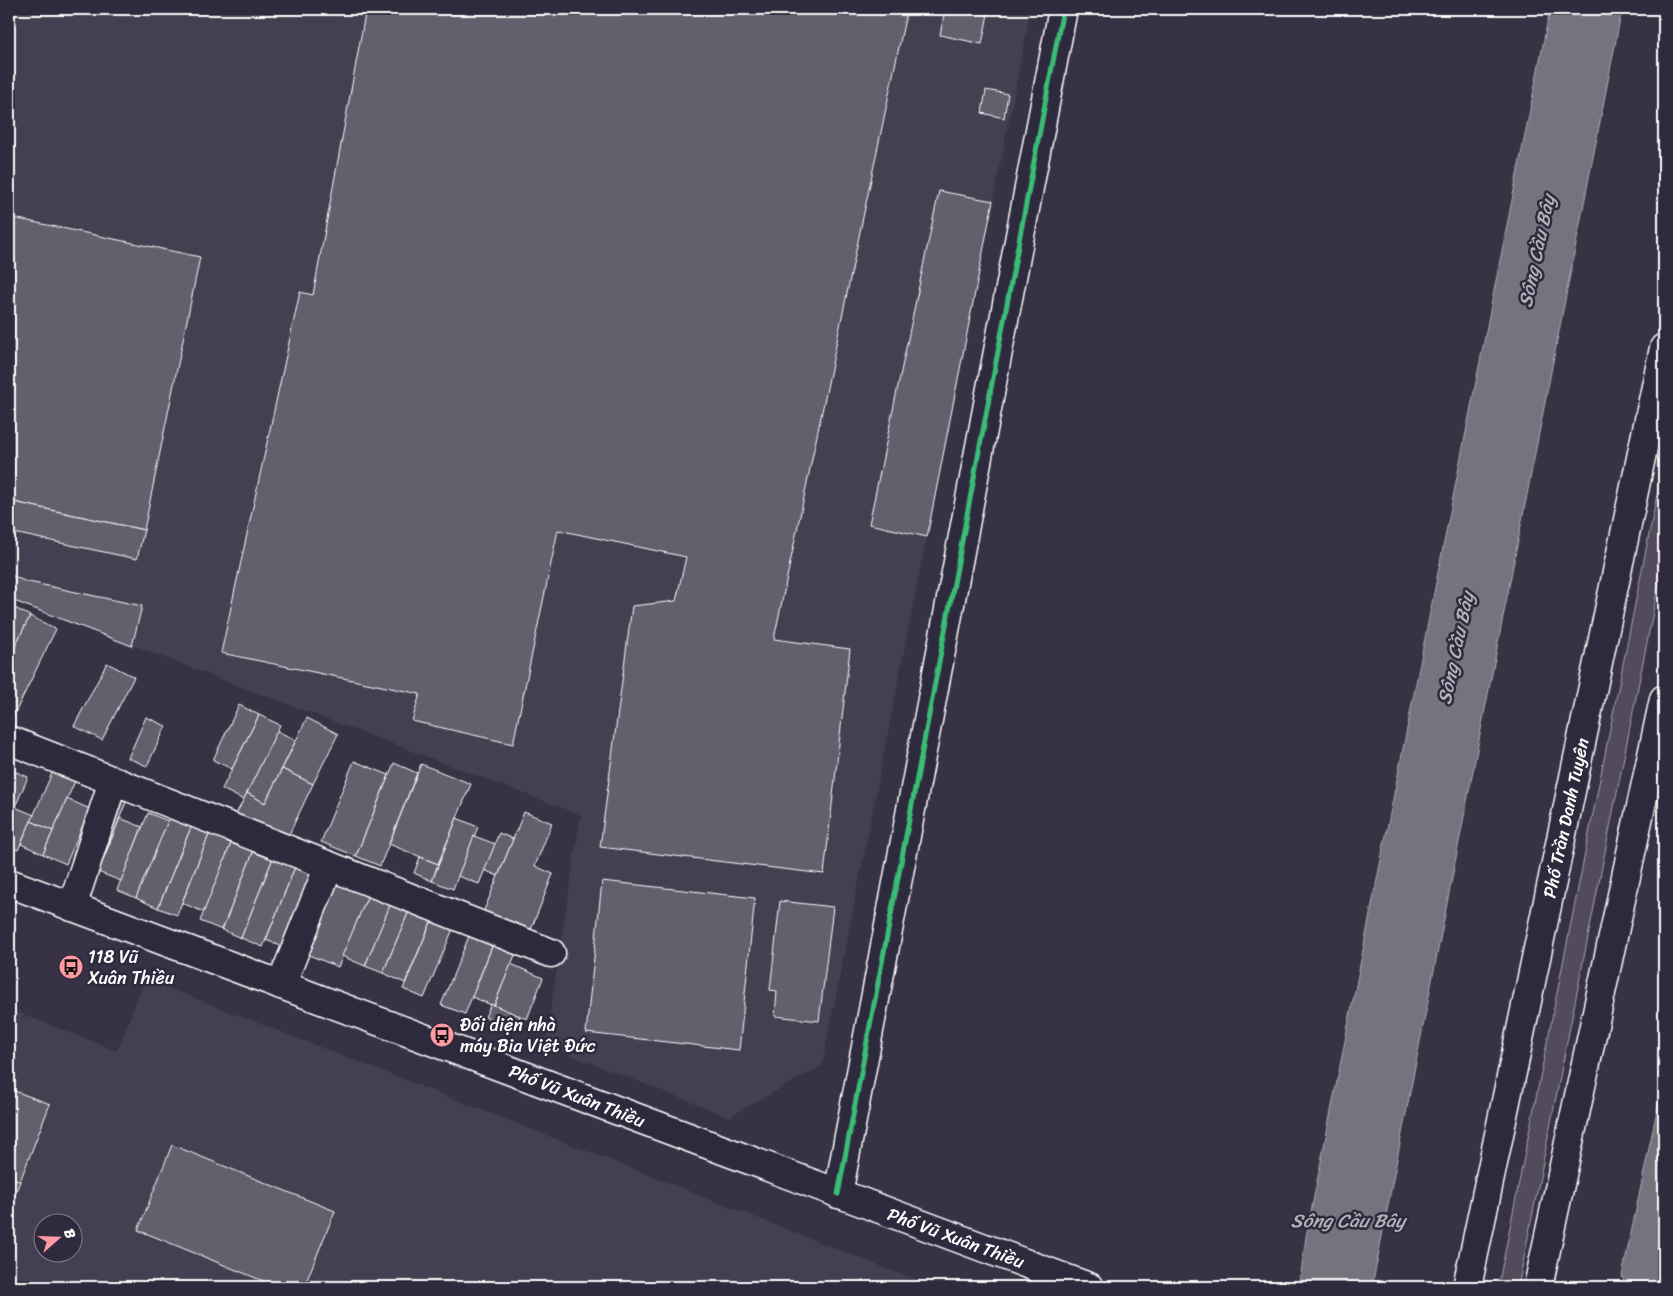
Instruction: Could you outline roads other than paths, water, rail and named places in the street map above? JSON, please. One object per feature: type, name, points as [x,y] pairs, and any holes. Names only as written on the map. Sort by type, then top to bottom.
[{"type":"main road","points":[[838,1194],[1063,9]]},
{"type":"main road","name":"Phố Trần Danh Tuyên","points":[[1467,1287],[1664,348]]},
{"type":"main road","points":[[1538,1287],[1664,699]]},
{"type":"main road","points":[[9,740],[551,953]]},
{"type":"main road","points":[[72,907],[113,781]]},
{"type":"main road","points":[[281,985],[329,866]]},
{"type":"main road","name":"Phố Vũ Xuân Thiều","points":[[9,883],[1089,1287]]},
{"type":"water","name":"Sông Cầu Bây","points":[[1550,9],[1622,9],[1372,1287],[1299,1287],[1306,1237]]},
{"type":"water","points":[[1664,1077],[1664,1287],[1627,1287],[1622,1276]]},
{"type":"place","name":"118 Vũ Xuân Thiều","points":[[71,967]]},
{"type":"place","name":"Đối diện nhà máy Bia Việt Đức","points":[[442,1035]]}]
